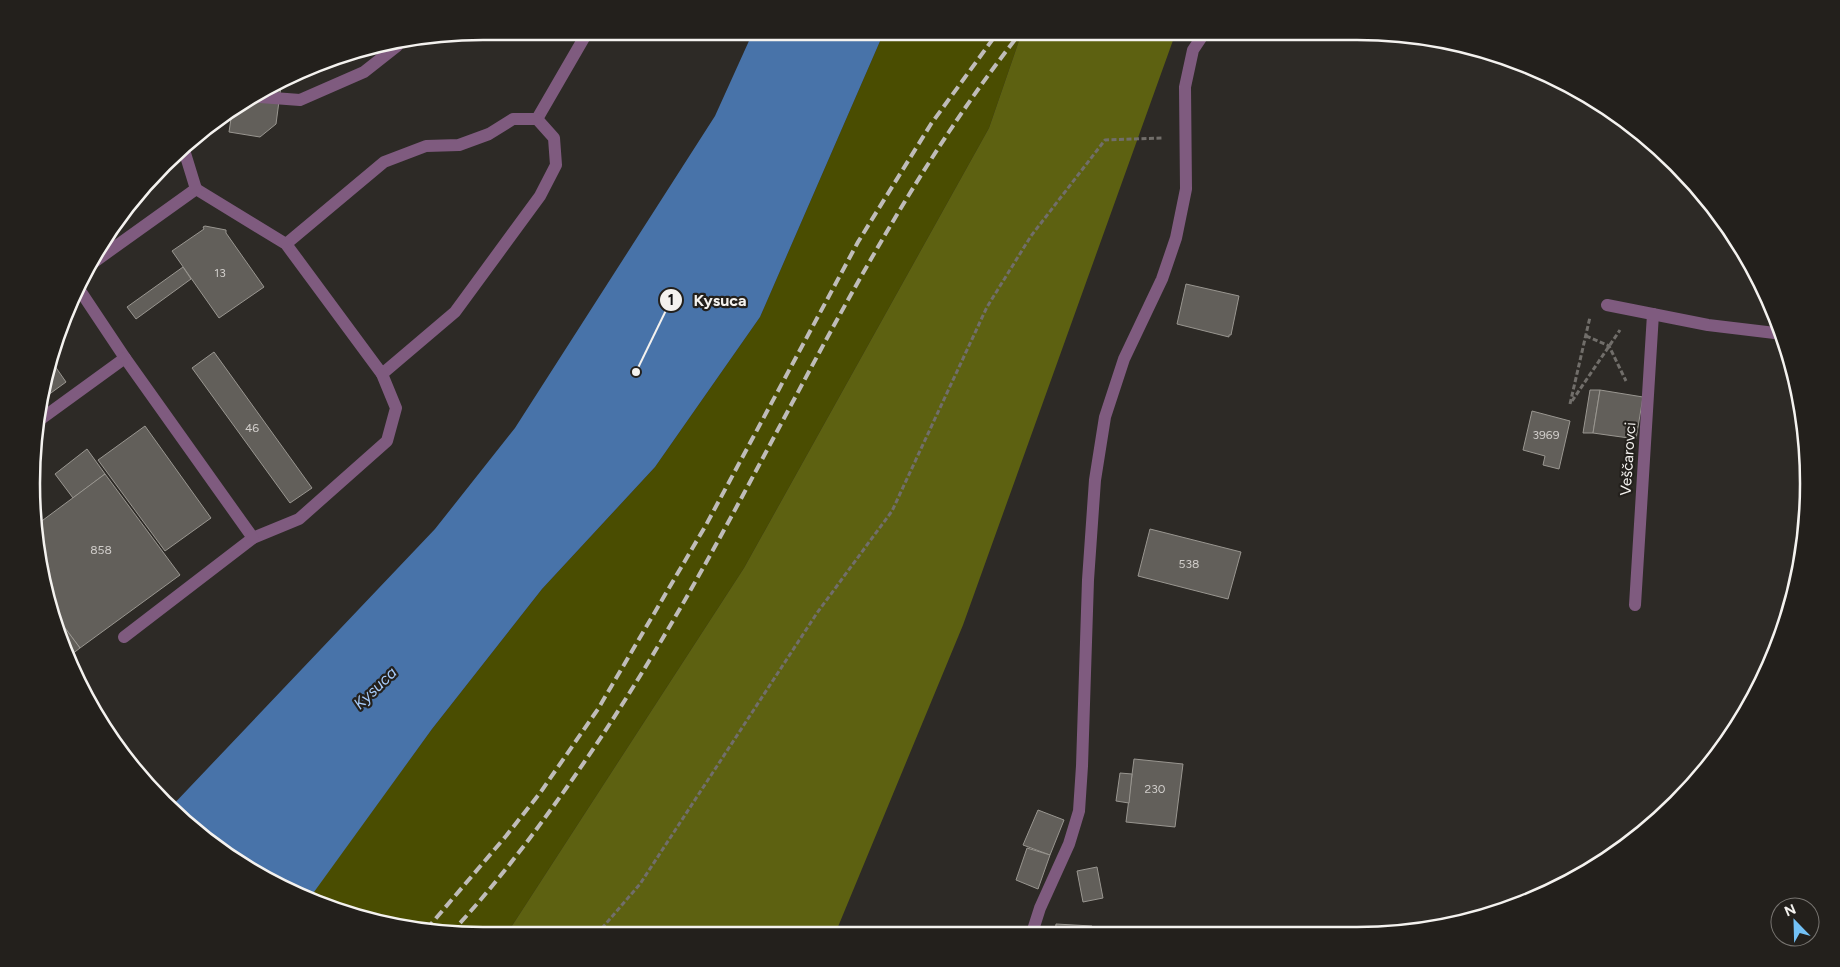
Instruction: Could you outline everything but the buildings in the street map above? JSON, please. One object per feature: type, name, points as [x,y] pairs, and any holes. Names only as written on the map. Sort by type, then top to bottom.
[{"type":"street","points":[[537,120],[583,40]]},
{"type":"street","points":[[1034,927],[1040,908],[1068,844],[1079,811],[1083,756],[1088,580],[1095,480],[1105,418],[1124,359],[1162,279],[1176,238],[1186,189],[1185,87],[1193,50],[1200,40]]},
{"type":"street","points":[[265,97],[300,100],[364,72],[392,50]]},
{"type":"street","points":[[286,244],[384,162],[426,146],[459,146],[488,134],[513,118],[537,120],[554,138],[556,165],[540,196],[455,312],[382,374]]},
{"type":"street","points":[[124,637],[253,538],[299,518],[387,441],[396,408],[382,374],[286,244],[196,190],[186,155]]},
{"type":"street","points":[[103,256],[196,190]]},
{"type":"street","points":[[83,294],[125,358],[253,538]]},
{"type":"street","points":[[1607,305],[1708,325],[1773,333]]},
{"type":"street","name":"Veščarovci","points":[[1635,605],[1653,314]]},
{"type":"street","points":[[46,416],[125,358]]},
{"type":"path","points":[[603,927],[640,884],[817,612],[892,511],[987,307],[1030,236],[1104,140],[1186,137]]},
{"type":"path","points":[[1607,305],[1593,306],[1570,404],[1632,310]]},
{"type":"path","points":[[1586,336],[1609,346],[1630,388],[1649,391]]},
{"type":"shaded area","points":[[881,40],[1019,40],[989,128],[744,568],[511,927],[454,926],[397,918],[369,912],[313,892],[432,729],[542,589],[655,467],[760,317]]},
{"type":"shaded area","points":[[1019,40],[1173,40],[963,625],[838,927],[511,927],[744,568],[989,128]]},
{"type":"water","points":[[749,40],[881,40],[760,317],[655,467],[542,589],[432,729],[314,892],[262,868],[214,835],[175,802],[435,529],[515,428],[715,116]]},
{"type":"railway","points":[[431,924],[540,793],[598,709],[706,525],[858,242],[931,124],[992,40]]},
{"type":"railway","points":[[457,926],[540,825],[630,693],[706,563],[862,274],[937,150],[1015,40]]},
{"type":"place","name":"Kysuca","points":[[636,372]]}]
